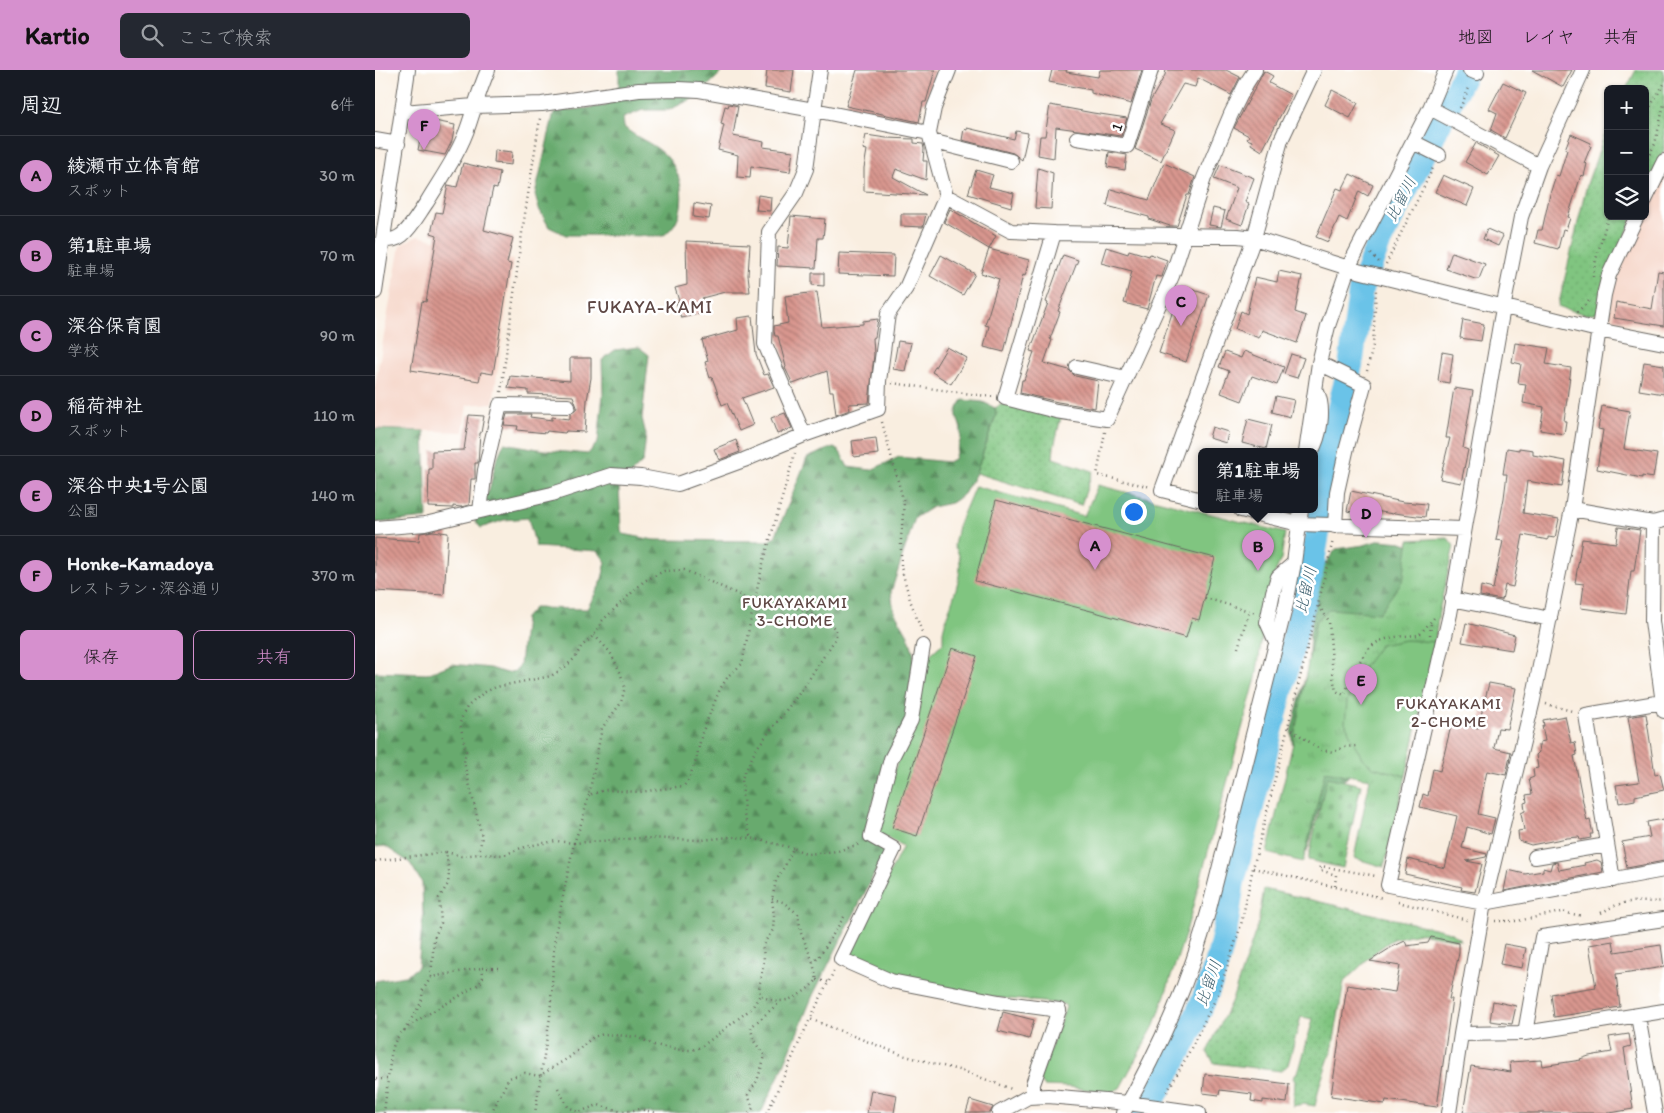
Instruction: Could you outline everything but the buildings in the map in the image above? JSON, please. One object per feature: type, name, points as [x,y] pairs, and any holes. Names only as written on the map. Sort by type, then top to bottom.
[{"type":"street","points":[[375,292],[409,70]]},
{"type":"street","points":[[384,240],[395,240],[414,221],[458,151],[488,70]]},
{"type":"street","points":[[804,435],[765,344],[769,232],[796,193],[806,169],[820,70]]},
{"type":"street","points":[[375,528],[425,524],[552,494],[611,475],[641,477],[678,484],[744,460],[804,435],[878,409],[879,381],[888,314],[906,288],[946,196],[930,137],[934,108],[949,70]]},
{"type":"street","name":"1","points":[[1077,138],[1127,146],[1151,70]]},
{"type":"street","points":[[1054,233],[1005,398],[1056,411],[1107,419],[1171,276],[1204,178],[1231,114],[1255,70]]},
{"type":"street","points":[[1198,499],[1162,490],[1254,238],[1283,135],[1314,70]]},
{"type":"street","points":[[1307,448],[1319,363],[1328,326],[1353,270],[1433,110],[1445,70]]},
{"type":"street","points":[[1583,70],[1539,166],[1521,218],[1503,307],[1450,614],[1388,885],[1484,903],[1664,870]]},
{"type":"street","points":[[403,112],[474,106],[542,104],[639,90],[699,90],[815,110],[930,137],[1011,162]]},
{"type":"street","points":[[1433,110],[1539,166]]},
{"type":"street","points":[[375,140],[398,144]]},
{"type":"street","points":[[1416,144],[1439,155]]},
{"type":"street","points":[[1649,194],[1660,179],[1664,161]]},
{"type":"street","points":[[946,196],[1011,231],[1238,236],[1254,238],[1353,270],[1380,273],[1503,307],[1598,330],[1664,343]]},
{"type":"street","points":[[1449,1113],[1484,903],[1533,700],[1572,509],[1598,330],[1598,297],[1635,220]]},
{"type":"street","points":[[1319,363],[1360,383],[1331,526]]},
{"type":"street","points":[[1077,367],[1126,378]]},
{"type":"street","points":[[1313,448],[1317,442],[1321,401],[1315,387]]},
{"type":"street","points":[[480,511],[485,470],[500,405],[568,406]]},
{"type":"street","points":[[1572,509],[1658,521],[1652,621],[1663,706],[1586,715],[1613,880]]},
{"type":"street","points":[[1255,513],[1306,524],[1331,526],[1464,529]]},
{"type":"street","points":[[1129,1107],[1181,997],[1195,957],[1276,642],[1294,563],[1306,524],[1302,513]]},
{"type":"street","points":[[1452,599],[1550,619]]},
{"type":"street","points":[[923,646],[911,720],[891,759],[871,836],[894,849],[841,959],[891,981],[999,1002],[1059,1010],[1033,1084],[1031,1097]]},
{"type":"street","points":[[1535,857],[1607,845]]},
{"type":"street","points":[[1525,1033],[1542,938],[1664,919]]},
{"type":"street","points":[[1461,1034],[1525,1033],[1664,1011]]},
{"type":"street","points":[[1637,1016],[1655,1113]]},
{"type":"street","points":[[999,1113],[1031,1097],[1048,1096],[1129,1107],[1156,1107],[1199,1113]]},
{"type":"path","points":[[1454,121],[1473,72]]},
{"type":"path","points":[[1649,108],[1664,84]]},
{"type":"path","points":[[500,405],[522,233],[542,104]]},
{"type":"path","points":[[1649,155],[1655,144],[1664,104]]},
{"type":"path","points":[[1360,383],[1373,345],[1380,273],[1439,155]]},
{"type":"path","points":[[1577,312],[1598,297],[1592,288],[1594,265],[1607,220]]},
{"type":"path","points":[[1371,254],[1380,273]]},
{"type":"path","points":[[879,381],[1005,398]]},
{"type":"path","points":[[878,409],[904,503],[901,567],[910,600],[922,629],[923,646]]},
{"type":"path","points":[[1107,419],[1097,475],[1162,490]]},
{"type":"path","points":[[589,795],[605,790],[641,792],[684,786],[689,779],[702,733],[720,689],[729,674],[742,664],[761,568],[795,453]]},
{"type":"path","points":[[1167,1092],[1218,994],[1241,925],[1253,868],[1318,605],[1331,526]]},
{"type":"path","points":[[479,854],[482,837],[464,762],[466,751],[461,723],[467,707],[483,693],[497,687],[551,676],[565,667],[575,658],[581,647],[594,635],[601,621],[644,581],[665,570],[684,570],[742,596],[753,608],[763,611],[776,609],[787,604],[821,618],[836,629],[836,638],[801,690],[756,749],[742,778],[744,815],[751,838]]},
{"type":"path","points":[[1205,598],[1261,615]]},
{"type":"path","points":[[1318,605],[1329,622],[1333,677],[1336,691],[1344,695],[1351,678],[1369,648],[1381,640],[1419,635],[1439,611],[1450,614]]},
{"type":"path","points":[[1238,648],[1249,611]]},
{"type":"path","points":[[535,1113],[539,1076],[550,1017],[555,935],[573,843],[582,821],[589,795],[602,728],[621,703],[625,687],[611,652],[594,635]]},
{"type":"path","points":[[1533,700],[1586,715]]},
{"type":"path","points":[[1288,727],[1321,750],[1334,752],[1343,747],[1356,746]]},
{"type":"path","points":[[375,861],[446,852],[461,856],[479,854],[504,855],[521,848],[556,841],[573,843],[641,838],[702,840],[730,837],[751,838],[793,848],[808,854],[837,851],[866,842],[871,836]]},
{"type":"path","points":[[493,1113],[493,1108],[509,1078],[525,1073],[539,1076],[570,1057],[593,1037],[604,1034],[637,1037],[654,1045],[692,1050],[701,1046],[735,1022],[751,1008],[760,995],[758,984],[763,973],[766,956],[763,946],[773,930],[772,900],[776,881],[793,848]]},
{"type":"path","points":[[385,1113],[394,1045],[421,1003],[423,990],[431,977],[434,938],[441,923],[439,898],[448,884],[449,873],[446,852]]},
{"type":"path","points":[[1253,868],[1335,886],[1336,874],[1320,870],[1321,866],[1390,879]]},
{"type":"path","points":[[772,900],[783,902],[798,914],[801,933],[813,963],[817,980]]},
{"type":"path","points":[[813,963],[819,957],[845,915]]},
{"type":"path","points":[[767,1113],[810,1019],[841,959]]},
{"type":"path","points":[[431,977],[482,968],[501,968]]},
{"type":"path","points":[[403,1032],[480,982],[483,975],[482,968]]},
{"type":"path","points":[[817,980],[828,982]]},
{"type":"path","points":[[760,995],[768,1000],[780,1002],[795,998],[817,980]]},
{"type":"path","points":[[749,1113],[753,1108],[748,1095],[757,1081],[765,1056],[753,1040],[751,1027],[780,1002]]},
{"type":"path","points":[[810,1019],[902,1055],[967,1072],[1031,1097]]},
{"type":"path","points":[[376,1079],[388,1079]]},
{"type":"path","points":[[558,1088],[568,1107],[579,1112],[598,1105],[620,1111],[640,1109],[656,1113]]},
{"type":"shaded area","points":[[1664,174],[1664,329],[1617,322],[1609,315],[1613,292],[1626,257],[1643,220],[1649,220],[1649,207]]},
{"type":"shaded area","points":[[418,236],[513,260],[493,403],[467,405],[463,432],[375,429],[375,386],[400,245]]},
{"type":"green space","points":[[619,70],[722,70],[696,97],[669,110],[643,110],[623,118],[624,127],[663,153],[675,168],[679,177],[682,197],[681,207],[674,225],[663,236],[566,235],[549,227],[539,209],[535,195],[554,112],[606,106],[619,85]]},
{"type":"green space","points":[[1636,70],[1664,70],[1664,150],[1649,182],[1649,85],[1628,85]]},
{"type":"green space","points":[[1604,137],[1604,220],[1632,220],[1597,312],[1588,315],[1558,307],[1587,184]]},
{"type":"green space","points":[[639,347],[649,355],[642,418],[646,435],[643,462],[619,485],[621,530],[623,534],[654,540],[768,541],[775,537],[807,458],[833,447],[840,452],[848,467],[871,470],[899,457],[948,462],[954,459],[960,441],[961,430],[957,411],[963,400],[983,402],[995,408],[996,415],[976,473],[964,494],[951,503],[932,507],[915,518],[891,592],[894,611],[908,635],[914,654],[907,721],[887,755],[867,824],[866,834],[885,853],[813,995],[784,1065],[761,1113],[375,1113],[375,981],[405,976],[418,967],[423,916],[422,883],[410,863],[385,846],[375,847],[375,672],[427,674],[452,664],[490,668],[506,673],[515,671],[520,665],[525,618],[534,608],[587,609],[601,583],[606,562],[598,551],[536,547],[528,518],[504,520],[481,528],[475,521],[476,508],[489,491],[496,461],[504,443],[544,450],[588,454],[598,442],[603,394],[602,360],[615,350]]},
{"type":"green space","points":[[1002,404],[1061,417],[1053,458],[1093,471],[1081,505],[976,473],[996,415],[995,408]]},
{"type":"green space","points":[[375,429],[424,431],[427,518],[376,523]]},
{"type":"green space","points":[[1098,485],[1198,511],[1198,513],[1207,513],[1285,533],[1281,559],[1271,582],[1261,615],[1263,630],[1256,678],[1185,935],[1156,1022],[1120,1088],[1109,1093],[1070,1087],[1044,1086],[1039,1079],[1066,1007],[1064,1004],[990,997],[892,976],[853,959],[851,951],[903,846],[881,835],[876,825],[899,757],[916,728],[926,658],[943,643],[945,622],[959,575],[959,554],[954,546],[958,526],[975,486],[1084,516]]},
{"type":"green space","points":[[1448,538],[1454,546],[1406,776],[1384,867],[1354,858],[1370,779],[1325,771],[1303,862],[1267,853],[1293,743],[1316,621],[1330,609],[1379,613],[1403,580],[1409,540]]},
{"type":"green space","points":[[1380,540],[1402,542],[1417,548],[1348,777],[1330,789],[1323,798],[1306,853],[1291,732],[1308,666],[1310,633],[1321,574],[1324,565],[1336,549],[1364,545]]},
{"type":"green space","points":[[1405,640],[1435,642],[1406,776],[1373,767],[1362,758],[1345,722],[1347,701],[1363,668],[1380,645]]},
{"type":"green space","points":[[1327,777],[1361,785],[1343,868],[1308,860]]},
{"type":"green space","points":[[1264,889],[1451,932],[1461,940],[1419,933],[1393,939],[1375,952],[1344,982],[1333,1046],[1320,1084],[1315,1106],[1303,1104],[1293,1106],[1295,1081],[1293,1078],[1300,1067],[1313,1019],[1301,1017],[1288,1065],[1281,1071],[1214,1063],[1207,1052],[1232,1000],[1258,924]]},
{"type":"waterway","name":"比留川","points":[[1145,1113],[1194,1023],[1219,956],[1232,884],[1311,571],[1321,513],[1324,468],[1351,363],[1361,288],[1379,242],[1466,70]]},
{"type":"place","name":"Honke-Kamadoya","points":[[424,150]]},
{"type":"place","name":"深谷保育園","points":[[1181,326]]},
{"type":"place","name":"稲荷神社","points":[[1366,538]]},
{"type":"place","name":"綾瀬市立体育館","points":[[1095,570]]},
{"type":"place","name":"第1駐車場","points":[[1258,571]]},
{"type":"place","name":"深谷中央1号公園","points":[[1361,705]]},
{"type":"district","name":"FUKAYA-KAMI","points":[[650,307]]},
{"type":"district","name":"FUKAYAKAMI 3-CHOME","points":[[795,611]]},
{"type":"district","name":"FUKAYAKAMI 2-CHOME","points":[[1449,712]]}]
